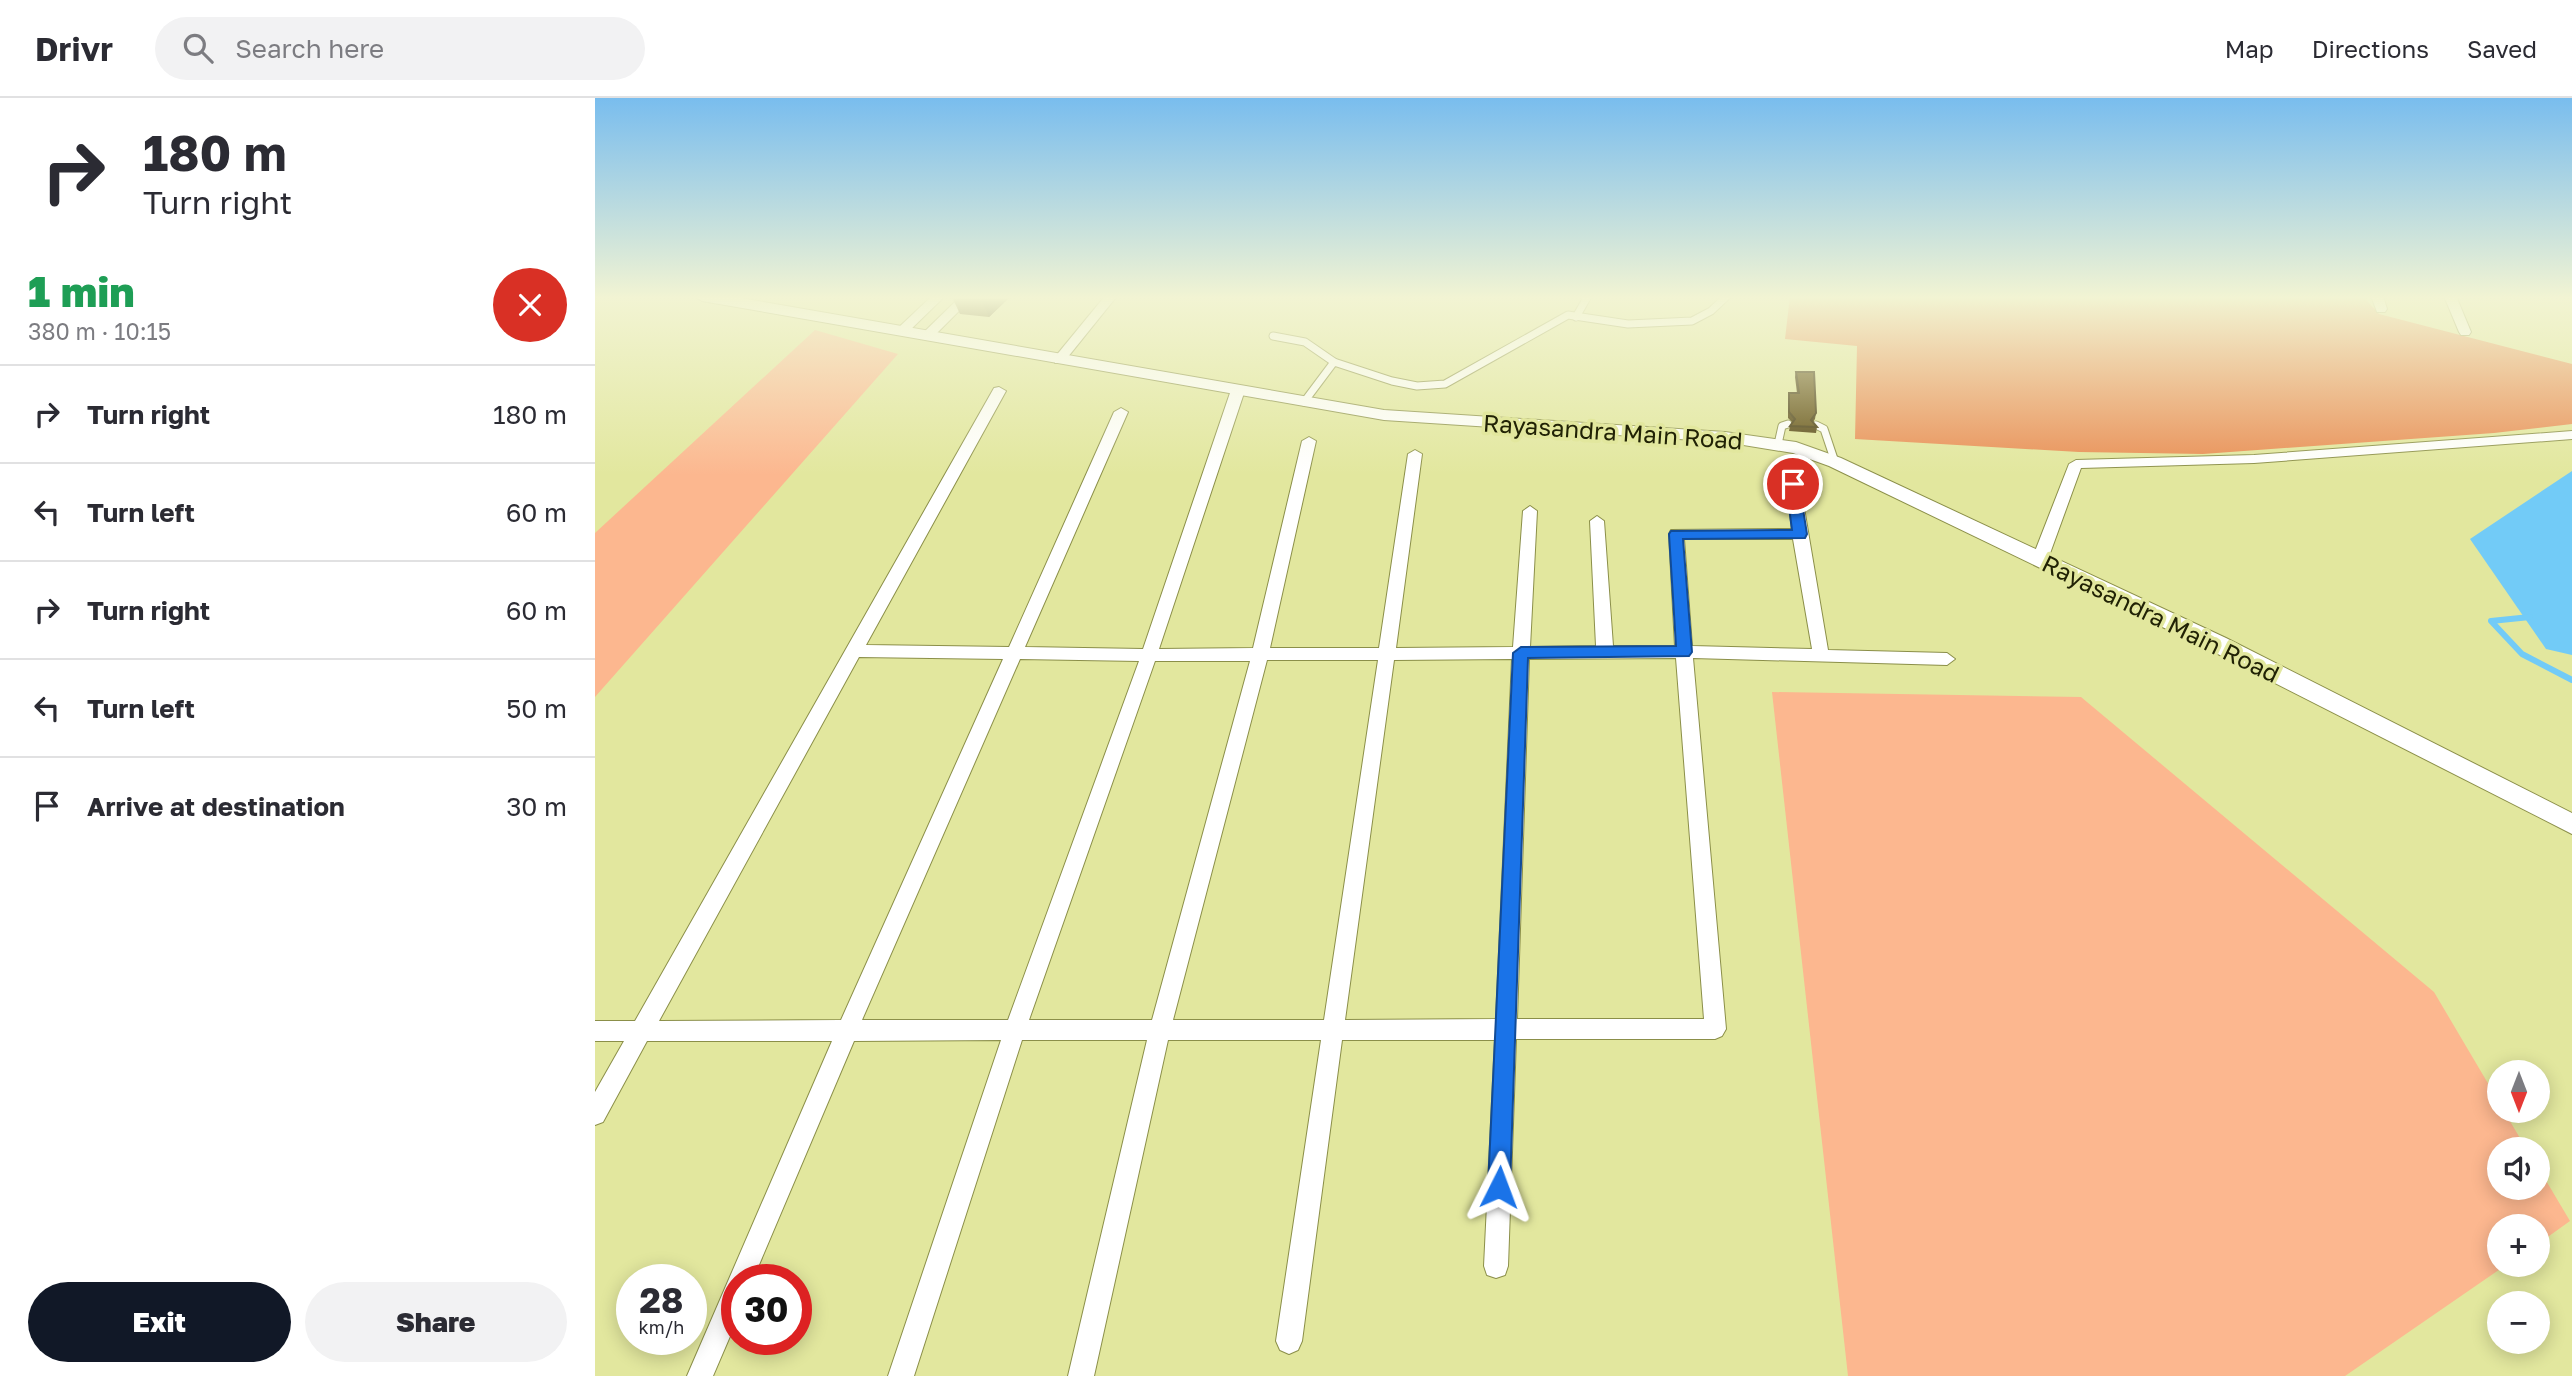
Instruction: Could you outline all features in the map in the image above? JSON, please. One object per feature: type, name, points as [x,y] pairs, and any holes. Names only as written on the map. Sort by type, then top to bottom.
[{"type":"street","name":"Rayasandra Main Road","points":[[1035,356],[1384,415],[1725,437],[1778,444],[1835,462],[2218,644],[2572,824]]},
{"type":"street","points":[[1059,360],[1063,356]]},
{"type":"street","points":[[901,1376],[1015,1030],[1149,654],[1237,390]]},
{"type":"street","points":[[595,1114],[999,391]]},
{"type":"street","points":[[747,1264],[847,1031],[1121,412]]},
{"type":"street","points":[[2040,559],[2076,464],[2254,460],[2572,435]]},
{"type":"street","points":[[1081,1376],[1160,1030],[1260,654],[1309,441]]},
{"type":"street","points":[[1289,1341],[1415,454]]},
{"type":"street","points":[[1793,484],[1821,656]]},
{"type":"street","points":[[1496,1266],[1521,653],[1530,511]]},
{"type":"street","points":[[1597,521],[1605,652]]},
{"type":"street","points":[[595,1031],[1715,1029],[1676,534],[1800,534]]},
{"type":"street","points":[[855,651],[1149,654],[1684,652],[1947,659]]},
{"type":"street","points":[[700,1376],[721,1327]]},
{"type":"lane","points":[[1325,356],[1334,362],[1392,381],[1417,386],[1445,384],[1496,356]]},
{"type":"lane","points":[[1304,402],[1334,362]]},
{"type":"lane","points":[[1778,444],[1782,426],[1789,424]]},
{"type":"lane","points":[[1816,425],[1823,429],[1835,462]]},
{"type":"shaded area","points":[[787,356],[897,356],[595,697],[595,533]]},
{"type":"shaded area","points":[[1857,356],[2540,356],[2572,364],[2572,424],[2494,433],[2203,454],[2079,452],[1855,439]]},
{"type":"shaded area","points":[[1772,692],[2081,697],[2434,992],[2487,1082],[2487,1124],[2512,1124],[2519,1137],[2487,1137],[2487,1200],[2550,1200],[2550,1187],[2570,1221],[2550,1235],[2550,1214],[2487,1214],[2489,1277],[2345,1376],[1848,1376]]},
{"type":"water","points":[[2572,471],[2572,655],[2546,649],[2470,539]]},
{"type":"building","points":[[1796,372],[1814,372],[1816,413],[1811,420],[1817,427],[1790,426],[1795,419],[1789,412],[1789,393],[1799,393]]},
{"type":"waterway","points":[[2530,617],[2491,621],[2522,654],[2572,680]]},
{"type":"route","points":[[1499,1187],[1521,653],[1684,652],[1676,534],[1800,534],[1793,484]]}]
